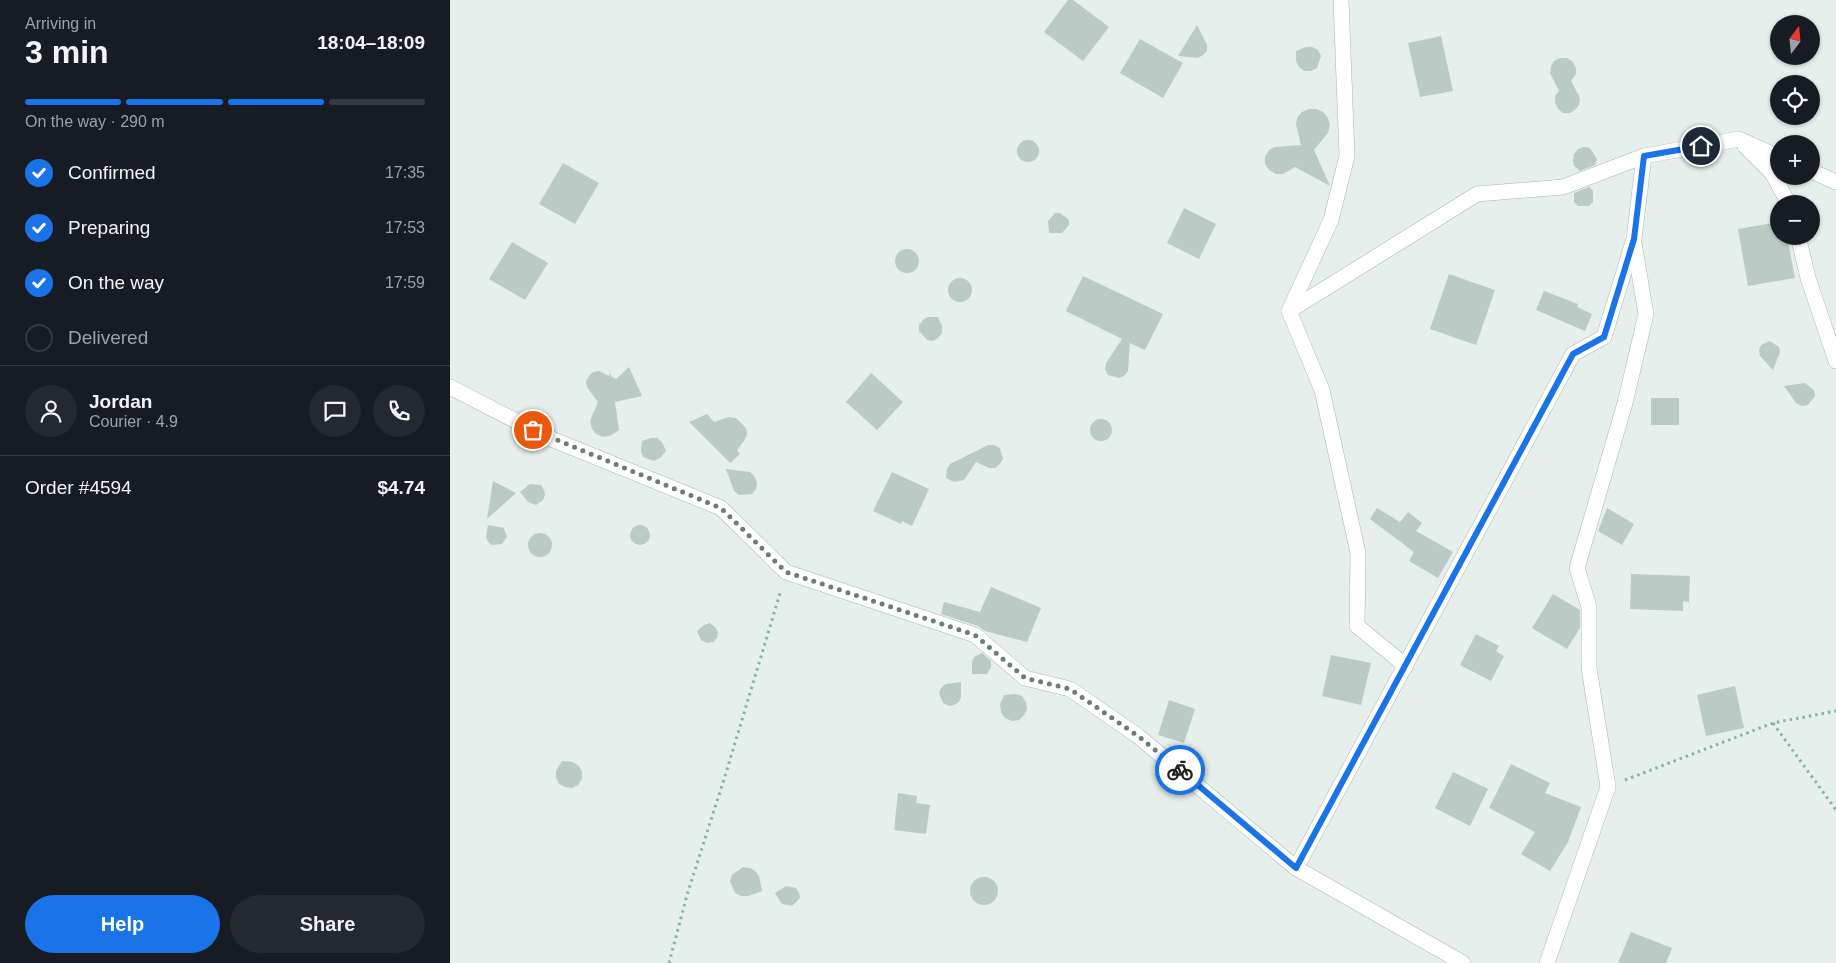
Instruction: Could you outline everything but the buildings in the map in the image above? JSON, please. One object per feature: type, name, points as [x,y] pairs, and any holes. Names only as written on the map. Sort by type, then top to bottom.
[{"type":"street","points":[[1341,0],[1347,156],[1331,220],[1288,311],[1322,390],[1358,553],[1357,626],[1406,666]]},
{"type":"street","points":[[1288,311],[1477,194],[1563,186],[1644,156],[1739,139],[1770,153]]},
{"type":"street","points":[[1739,139],[1772,173],[1785,195]]},
{"type":"street","points":[[1296,868],[1573,354],[1604,337],[1634,239],[1644,156]]},
{"type":"street","points":[[1820,175],[1836,182]]},
{"type":"street","points":[[1547,963],[1608,787],[1589,668],[1589,608],[1577,568],[1625,403],[1646,314],[1634,239]]},
{"type":"street","points":[[1800,245],[1808,278],[1836,361]]},
{"type":"street","points":[[450,387],[549,438],[721,508],[786,572],[975,635],[1025,678],[1070,689],[1138,736],[1296,868],[1463,963]]},
{"type":"path","points":[[669,963],[687,894],[726,773],[786,572]]},
{"type":"path","points":[[1608,787],[1773,723],[1836,711]]},
{"type":"path","points":[[1773,723],[1836,810]]},
{"type":"way so far","points":[[533,430],[721,508],[786,572],[975,635],[1025,678],[1070,689],[1138,736],[1180,770]]},
{"type":"route","points":[[1180,770],[1296,868],[1573,354],[1604,337],[1634,239],[1644,156],[1701,146]]}]
